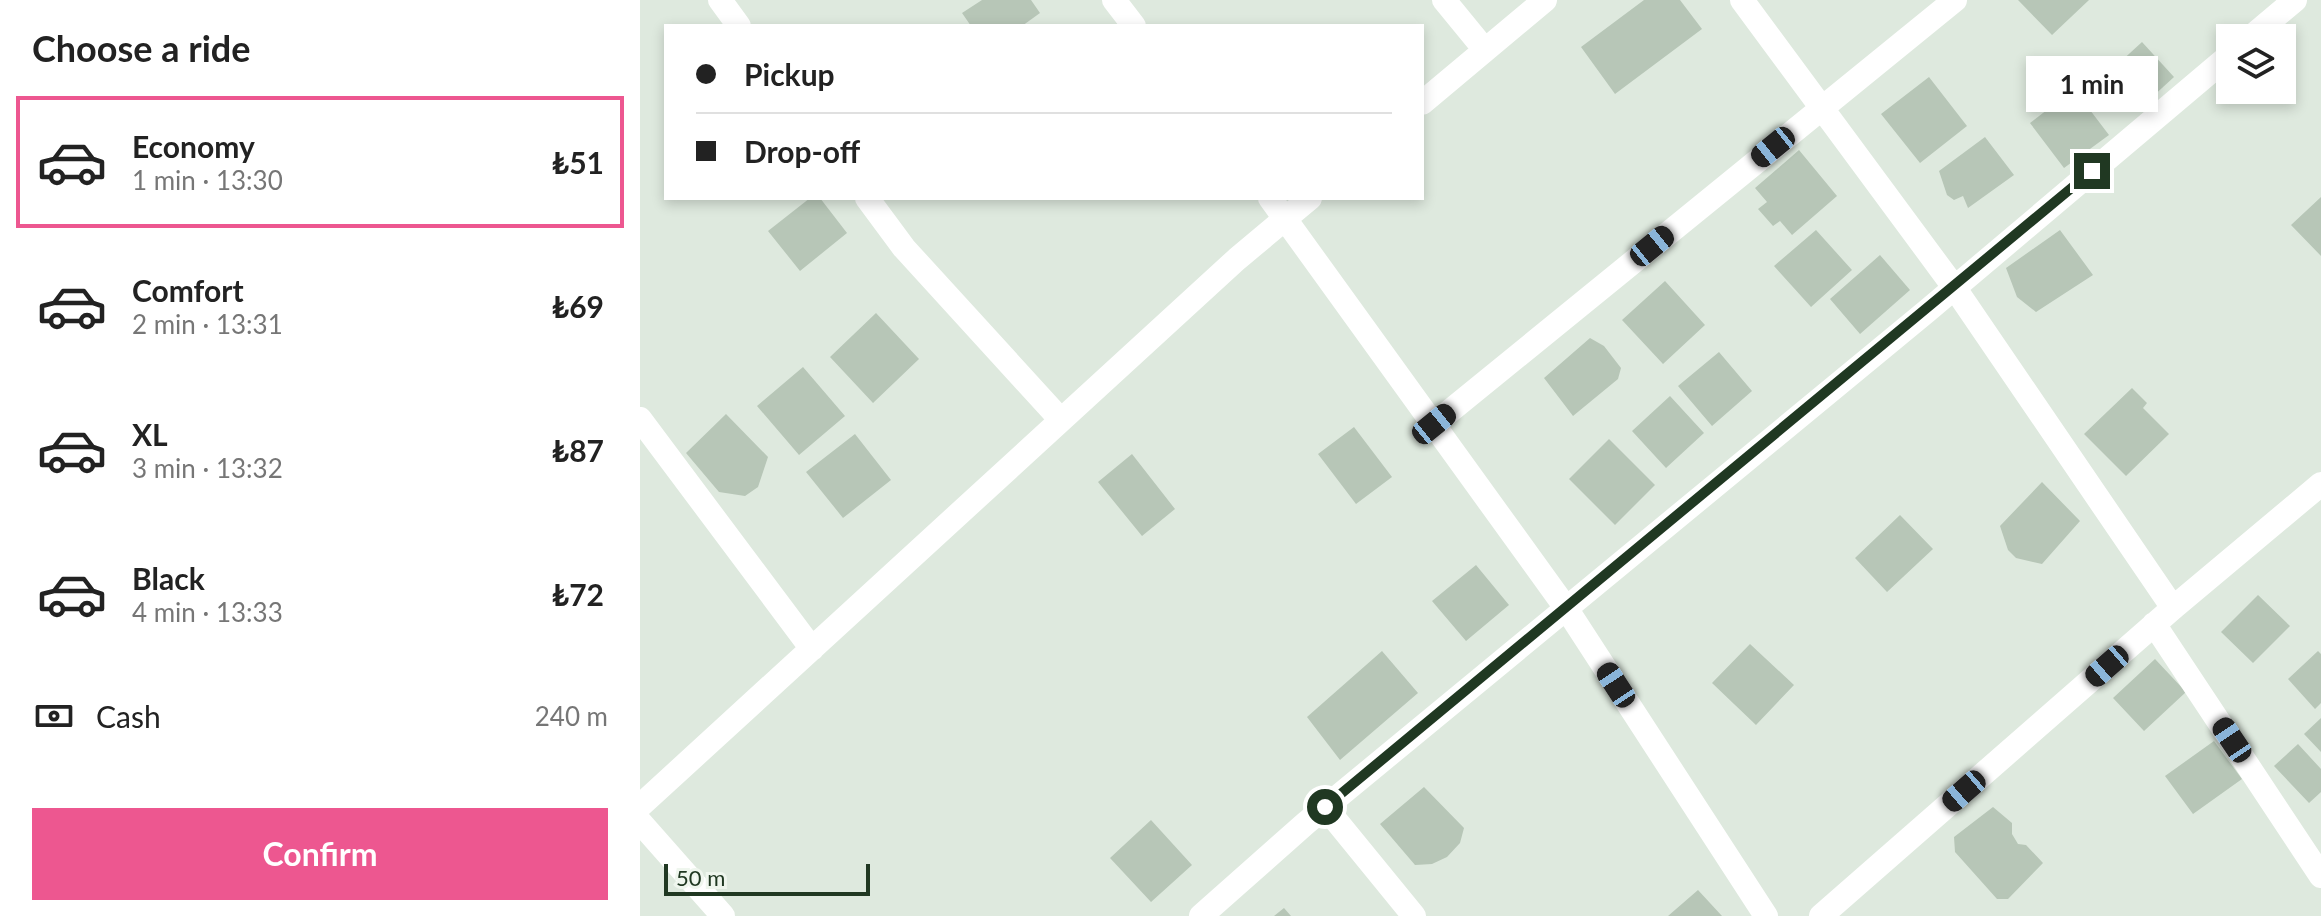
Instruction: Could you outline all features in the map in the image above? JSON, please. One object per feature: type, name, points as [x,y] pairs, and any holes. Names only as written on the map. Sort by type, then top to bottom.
[{"type":"street","points":[[720,0],[738,24]]},
{"type":"street","points":[[1114,0],[1132,24]]},
{"type":"street","points":[[1444,0],[1485,50]]},
{"type":"street","points":[[1424,101],[1545,0]]},
{"type":"street","points":[[1742,0],[1954,287],[2173,608]]},
{"type":"street","points":[[1434,424],[1955,0]]},
{"type":"street","points":[[2267,24],[2295,0]]},
{"type":"street","points":[[1201,916],[1325,807],[2216,67]]},
{"type":"street","points":[[868,200],[904,248],[1061,420]]},
{"type":"street","points":[[1272,200],[1566,608],[1766,916]]},
{"type":"street","points":[[640,806],[1061,420],[1308,200]]},
{"type":"street","points":[[640,419],[812,649]]},
{"type":"street","points":[[1821,916],[2154,624],[2321,484]]},
{"type":"street","points":[[2154,624],[2321,876]]},
{"type":"street","points":[[1325,807],[1414,916]]},
{"type":"street","points":[[640,822],[723,916]]},
{"type":"building","points":[[982,0],[1031,0],[1040,13],[1025,24],[970,24],[962,13]]},
{"type":"building","points":[[1644,0],[1680,0],[1702,29],[1615,94],[1581,47]]},
{"type":"building","points":[[2018,0],[2089,0],[2052,35]]},
{"type":"building","points":[[2142,42],[2174,77],[2138,110],[2106,75]]},
{"type":"building","points":[[1929,77],[1967,126],[1920,163],[1881,114]]},
{"type":"building","points":[[2074,89],[2109,135],[2064,168],[2030,123]]},
{"type":"building","points":[[1985,137],[2014,175],[1968,208],[1963,196],[1954,200],[1947,195],[1939,171]]},
{"type":"building","points":[[1799,150],[1837,196],[1792,235],[1780,221],[1773,226],[1758,209],[1767,202],[1755,188]]},
{"type":"building","points":[[2321,197],[2321,256],[2291,225]]},
{"type":"building","points":[[807,200],[822,200],[847,233],[800,271],[768,231]]},
{"type":"building","points":[[1816,230],[1852,270],[1811,307],[1774,266]]},
{"type":"building","points":[[2060,230],[2093,275],[2036,312],[2017,297],[2006,268]]},
{"type":"building","points":[[1880,255],[1910,290],[1860,334],[1830,299]]},
{"type":"building","points":[[1665,281],[1705,325],[1663,364],[1622,320]]},
{"type":"building","points":[[876,313],[919,359],[873,403],[830,357]]},
{"type":"building","points":[[1590,338],[1604,346],[1621,368],[1618,379],[1573,416],[1544,378]]},
{"type":"building","points":[[1719,352],[1752,391],[1712,426],[1678,386]]},
{"type":"building","points":[[803,367],[845,416],[799,455],[757,406]]},
{"type":"building","points":[[2132,388],[2147,403],[2143,408],[2169,434],[2126,476],[2084,434]]},
{"type":"building","points":[[1670,396],[1704,433],[1666,468],[1632,431]]},
{"type":"building","points":[[726,414],[768,457],[758,487],[745,496],[719,492],[686,453]]},
{"type":"building","points":[[1354,427],[1392,477],[1356,504],[1318,454]]},
{"type":"building","points":[[855,434],[891,480],[843,518],[806,472]]},
{"type":"building","points":[[1609,439],[1655,485],[1615,525],[1569,479]]},
{"type":"building","points":[[1132,454],[1175,509],[1142,536],[1098,482]]},
{"type":"building","points":[[2042,482],[2080,521],[2042,564],[2016,558],[2008,550],[2000,526]]},
{"type":"building","points":[[1900,515],[1933,549],[1887,592],[1855,558]]},
{"type":"building","points":[[1476,565],[1509,605],[1466,641],[1432,601]]},
{"type":"building","points":[[2258,595],[2290,626],[2253,663],[2221,632]]},
{"type":"building","points":[[1750,644],[1794,685],[1756,725],[1712,683]]},
{"type":"building","points":[[1382,651],[1418,693],[1340,760],[1307,717]]},
{"type":"building","points":[[2318,651],[2321,654],[2321,703],[2315,709],[2288,679]]},
{"type":"building","points":[[2155,659],[2186,692],[2144,731],[2113,698]]},
{"type":"building","points":[[2321,718],[2321,752],[2304,734]]},
{"type":"building","points":[[2214,741],[2242,779],[2193,814],[2165,776]]},
{"type":"building","points":[[2298,744],[2321,769],[2321,792],[2309,803],[2274,766]]},
{"type":"building","points":[[1424,787],[1464,828],[1460,843],[1447,857],[1432,864],[1415,865],[1380,824]]},
{"type":"building","points":[[1993,807],[2012,823],[2012,834],[2018,844],[2026,845],[2043,863],[2008,899],[1997,899],[1955,852],[1954,837]]},
{"type":"building","points":[[1151,820],[1192,865],[1151,902],[1110,858]]},
{"type":"building","points":[[1698,890],[1722,916],[1668,916]]},
{"type":"building","points":[[1284,908],[1291,916],[1274,916]]},
{"type":"route","points":[[1325,807],[1927,311],[2092,171]]}]
